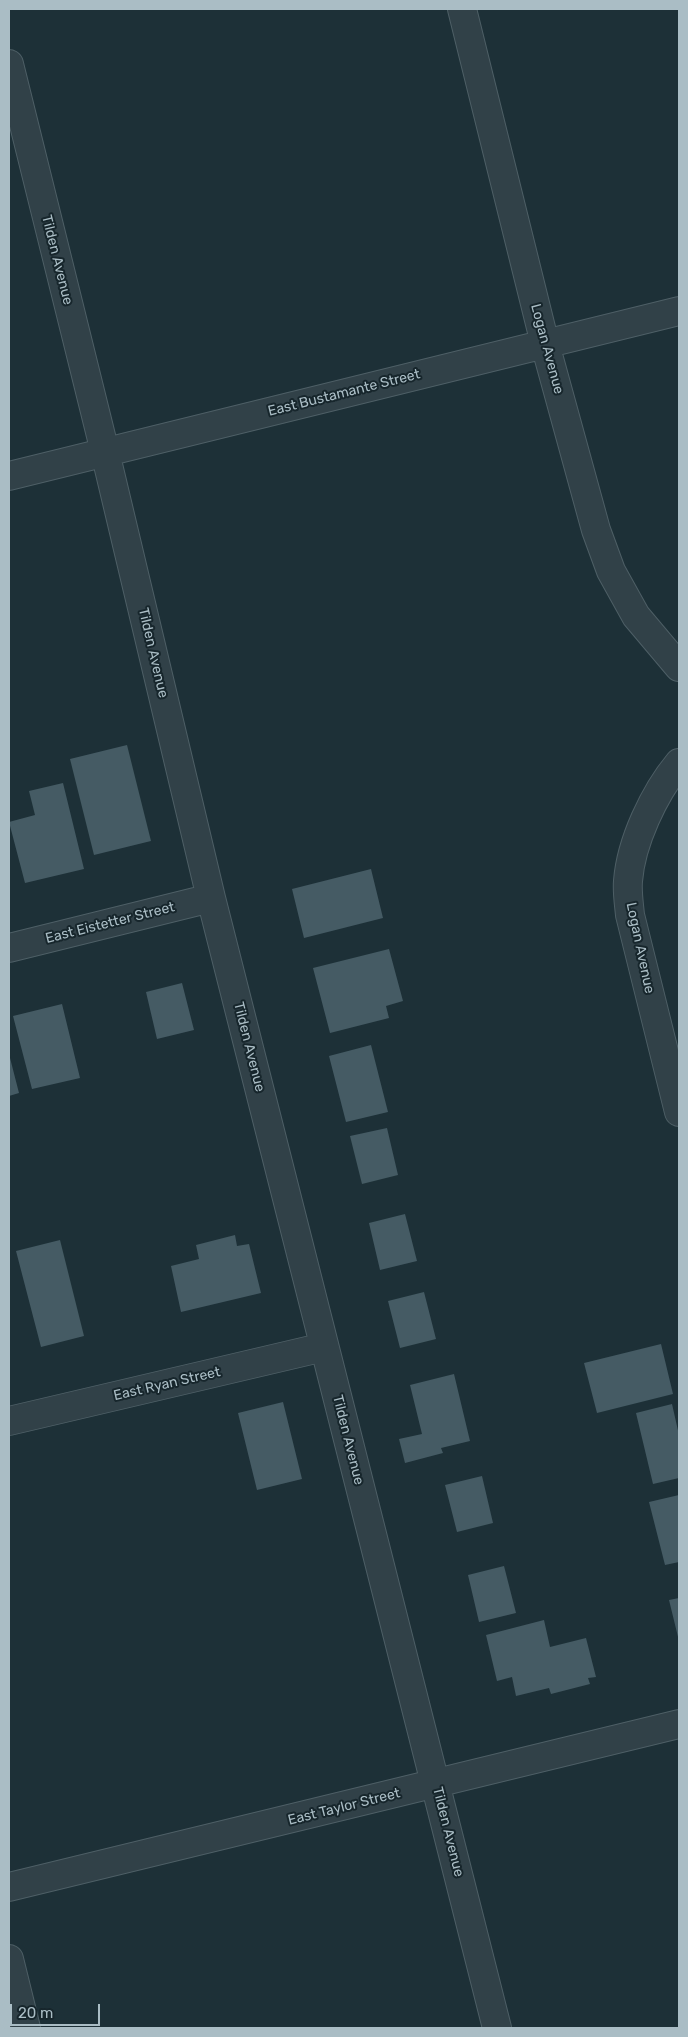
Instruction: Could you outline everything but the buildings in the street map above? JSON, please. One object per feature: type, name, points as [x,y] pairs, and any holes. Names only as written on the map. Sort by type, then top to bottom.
[{"type":"street","name":"Logan Avenue","points":[[462,9],[545,344],[596,530],[610,571],[636,616],[679,667]]},
{"type":"street","name":"Tilden Avenue","points":[[9,64],[105,452],[211,898],[497,2028]]},
{"type":"street","name":"East Bustamante Street","points":[[9,476],[679,311]]},
{"type":"street","name":"Logan Avenue","points":[[679,763],[658,794],[644,822],[632,851],[628,882],[630,915],[679,1112]]},
{"type":"street","name":"East Eistetter Street","points":[[9,948],[211,898]]},
{"type":"street","name":"East Ryan Street","points":[[9,1421],[324,1347]]},
{"type":"street","name":"East Taylor Street","points":[[9,1887],[679,1724]]},
{"type":"street","points":[[9,1959],[26,2028]]}]
